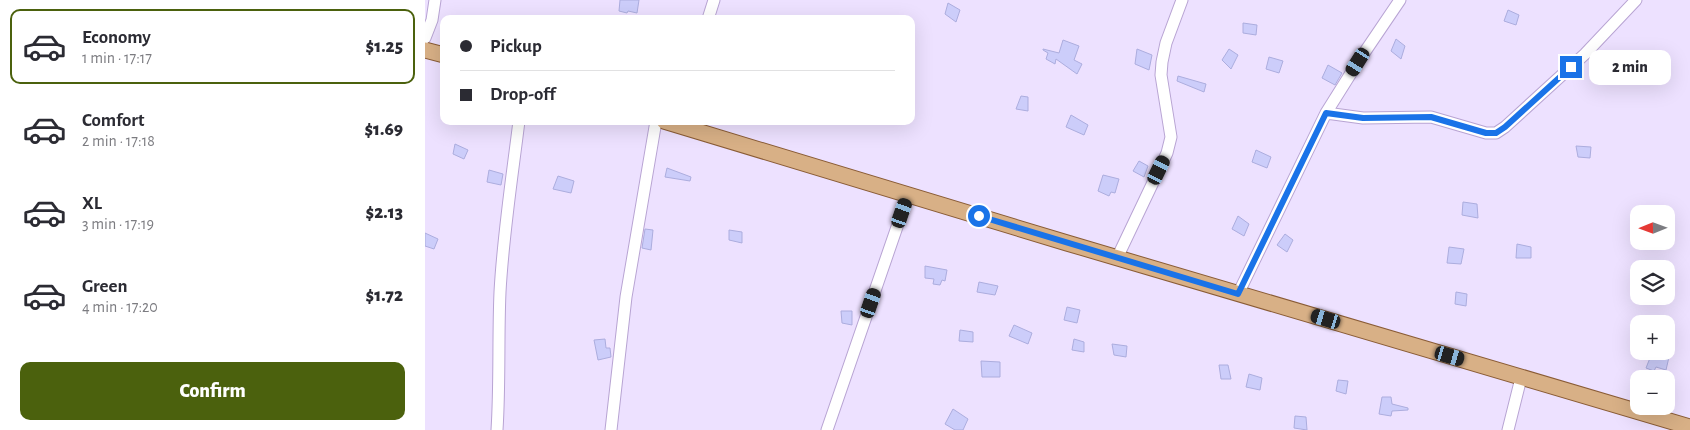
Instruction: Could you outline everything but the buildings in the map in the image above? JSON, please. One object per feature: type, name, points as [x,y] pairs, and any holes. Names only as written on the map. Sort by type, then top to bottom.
[{"type":"main road","points":[[425,50],[440,54]]},
{"type":"main road","points":[[680,125],[1117,258],[1690,427]]},
{"type":"street","points":[[425,38],[432,20],[435,0]]},
{"type":"street","points":[[709,15],[714,0]]},
{"type":"street","points":[[1117,258],[1167,153],[1171,137],[1161,75],[1162,62],[1182,0]]},
{"type":"street","points":[[1238,294],[1326,113],[1400,0]]},
{"type":"street","points":[[1326,113],[1363,118],[1431,117],[1486,133],[1496,133],[1585,54],[1636,0]]},
{"type":"street","points":[[497,430],[500,391],[500,292],[518,125]]},
{"type":"street","points":[[611,430],[626,297],[654,125]]},
{"type":"street","points":[[827,430],[908,195]]},
{"type":"street","points":[[1509,430],[1521,378]]},
{"type":"route","points":[[979,216],[1238,294],[1326,113],[1363,118],[1431,117],[1486,133],[1496,133],[1571,67]]}]
